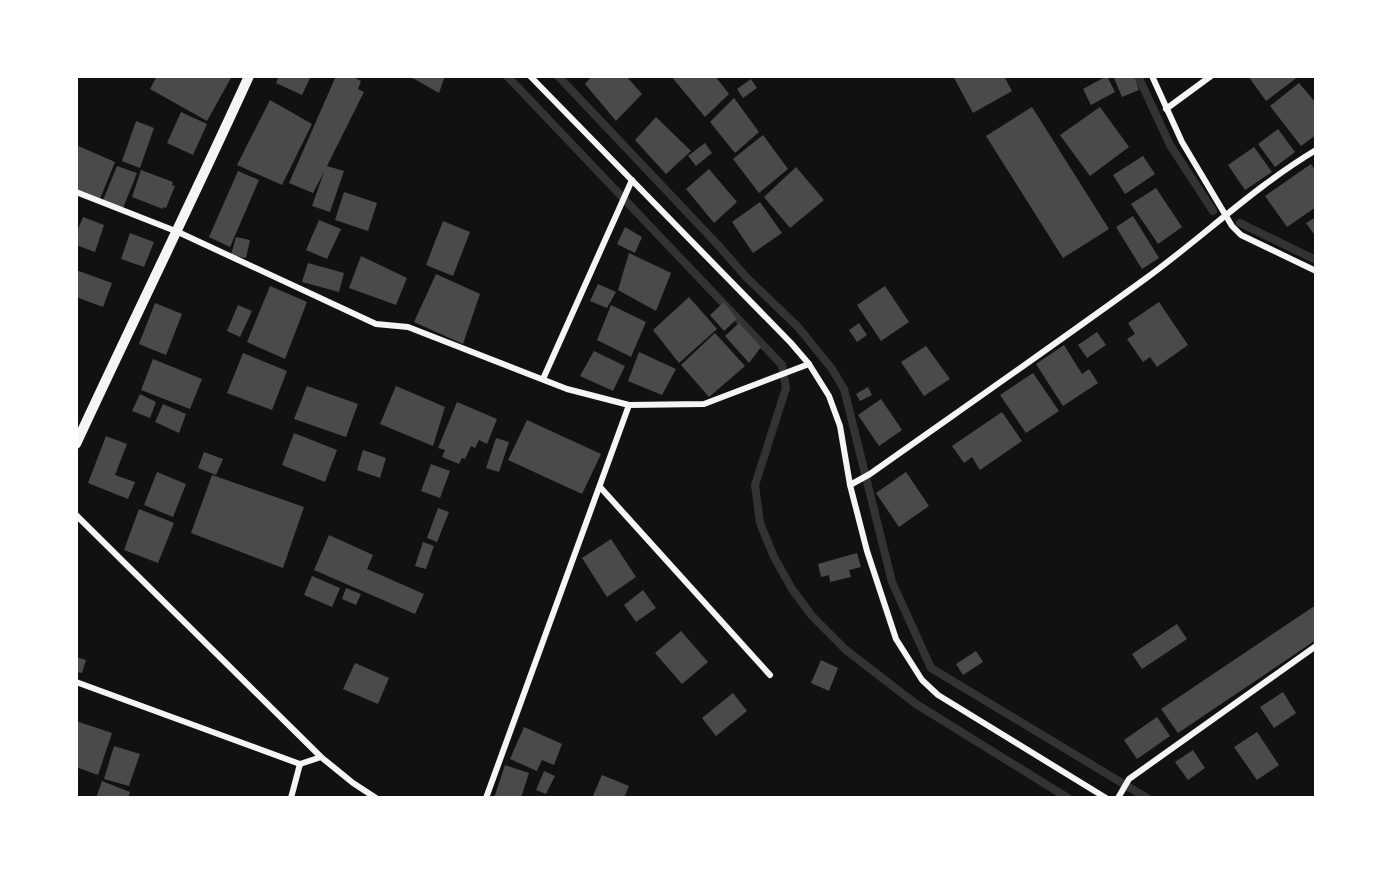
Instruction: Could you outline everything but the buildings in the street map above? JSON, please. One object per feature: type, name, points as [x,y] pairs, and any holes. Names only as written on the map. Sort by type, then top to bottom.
[{"type":"street","points":[[76,444],[132,321],[178,232],[249,76]]},
{"type":"street","points":[[530,76],[809,364],[829,396],[840,426],[850,484],[867,551],[890,623],[896,639],[922,680],[938,695],[1106,798]]},
{"type":"street","points":[[1152,76],[1182,142],[1226,217],[1241,236],[1316,271]]},
{"type":"street","points":[[1167,110],[1211,76]]},
{"type":"street","points":[[850,484],[870,474],[1146,279],[1262,186],[1316,150]]},
{"type":"street","points":[[543,379],[632,180]]},
{"type":"street","points":[[76,192],[178,232],[376,324],[408,327],[567,389],[630,405],[704,404],[809,364]]},
{"type":"street","points":[[486,798],[630,405]]},
{"type":"street","points":[[600,487],[770,675]]},
{"type":"street","points":[[76,515],[321,757],[376,798]]},
{"type":"street","points":[[1120,794],[1129,779],[1316,646]]},
{"type":"street","points":[[76,682],[300,764],[321,757]]},
{"type":"street","points":[[291,798],[300,764]]},
{"type":"waterway","points":[[507,76],[782,365],[786,388],[755,485],[760,523],[774,557],[792,589],[812,616],[846,650],[916,704],[1068,798]]},
{"type":"waterway","points":[[558,76],[746,277],[798,327],[832,369],[844,389],[892,582],[931,668],[1147,798]]},
{"type":"waterway","points":[[1138,76],[1170,145],[1213,211]]},
{"type":"waterway","points":[[1240,223],[1316,260]]}]
